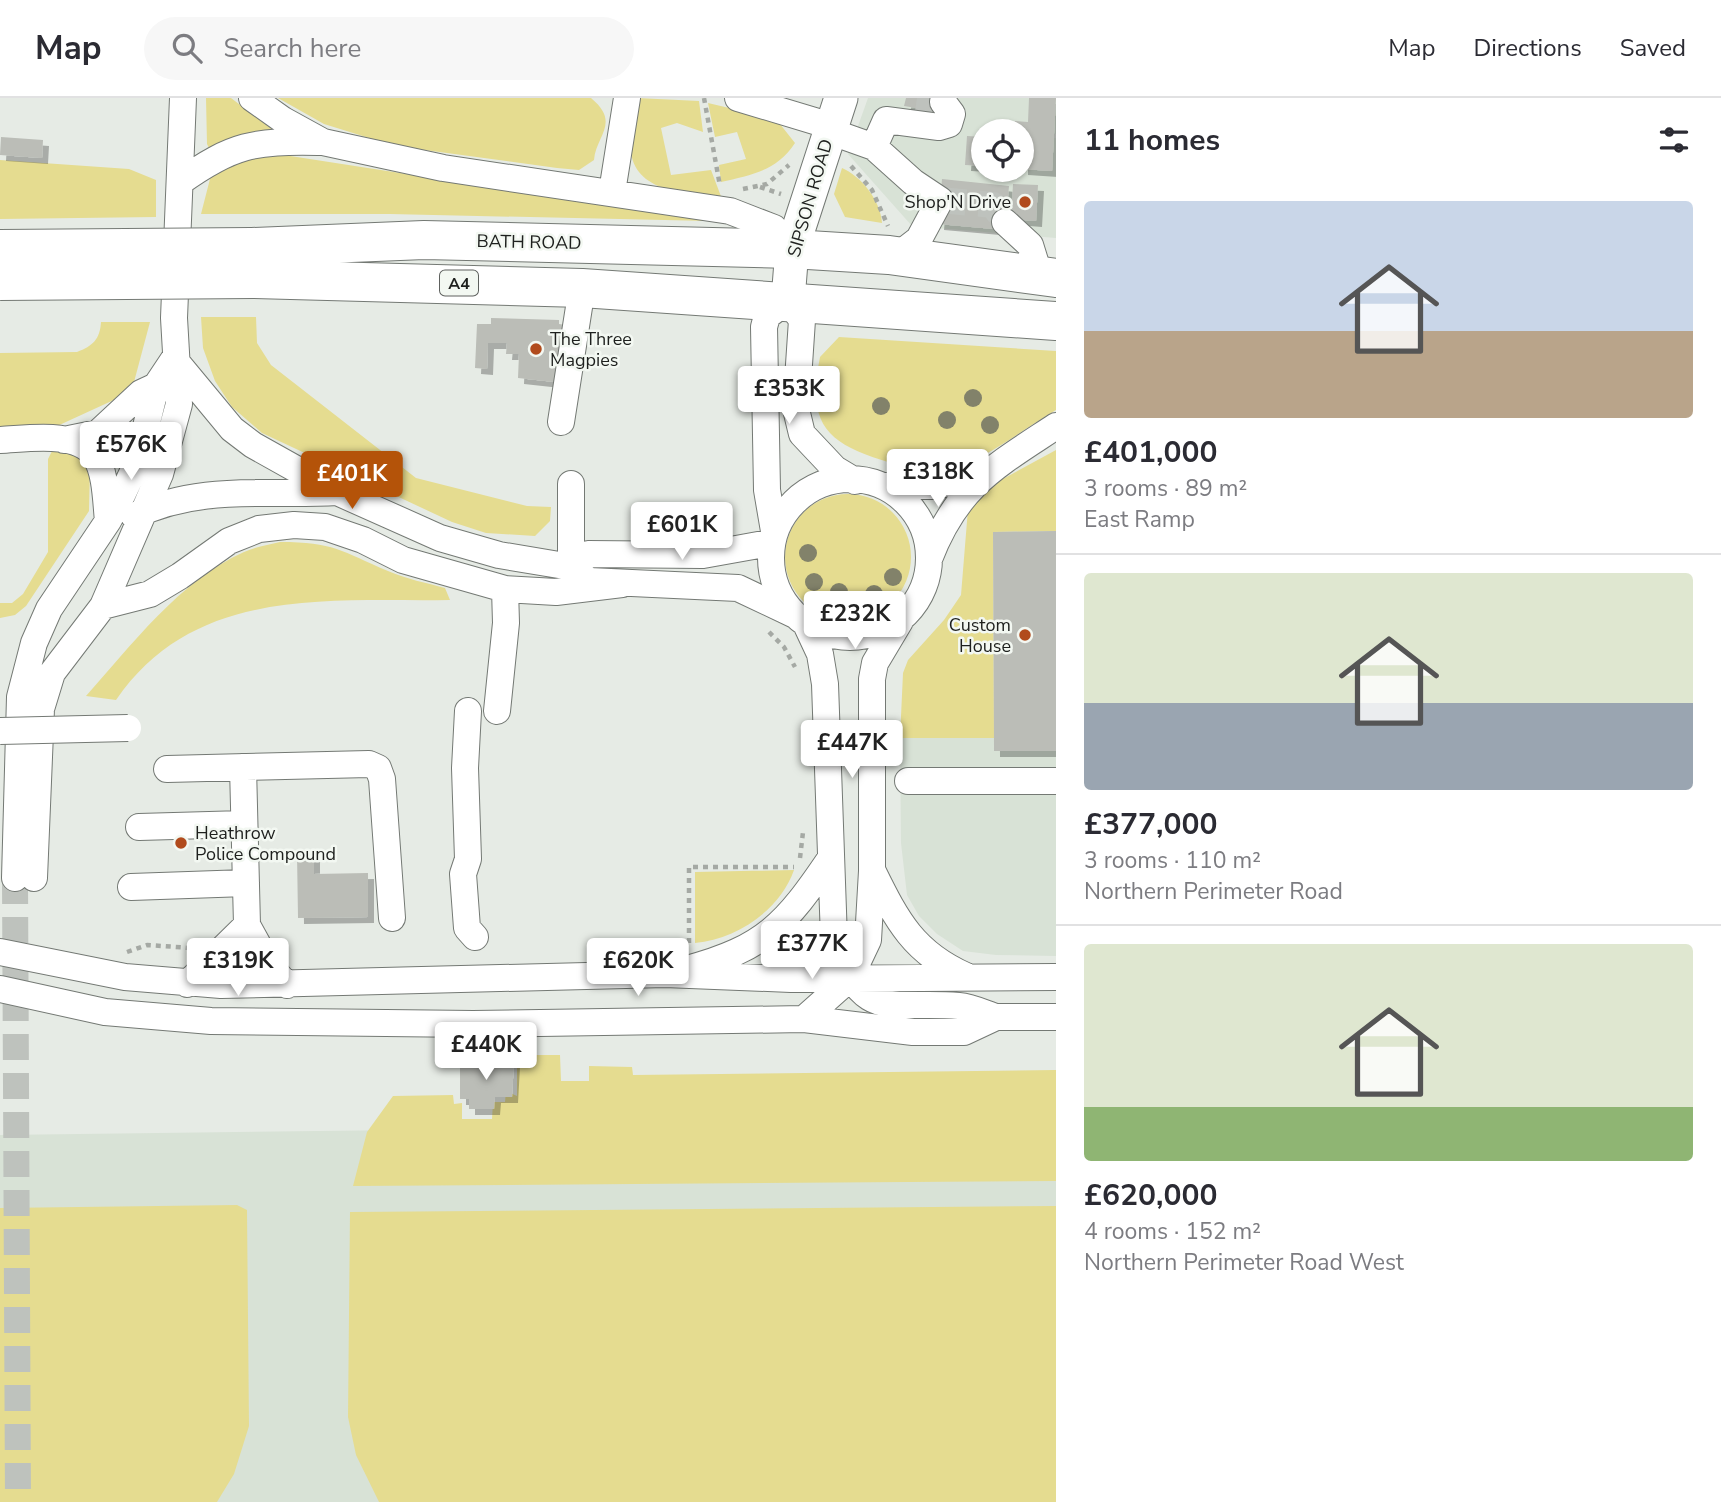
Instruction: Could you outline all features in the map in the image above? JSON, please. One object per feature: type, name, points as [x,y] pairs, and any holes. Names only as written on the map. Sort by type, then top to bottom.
[{"type":"highway","name":"BATH ROAD","points":[[0,281],[253,262],[424,240],[792,249],[893,244],[1050,273]]},
{"type":"highway","name":"BATH ROAD","points":[[0,249],[253,262],[1056,321]]},
{"type":"main road","name":"SIPSON ROAD","points":[[788,300],[792,249],[831,127]]},
{"type":"street","points":[[174,359],[156,386],[137,463],[101,531],[49,609],[24,677],[18,734],[24,878],[45,689],[62,656],[103,606],[168,449],[179,404],[174,359],[183,98]]},
{"type":"street","points":[[252,98],[283,120],[323,142]]},
{"type":"street","points":[[612,192],[627,98]]},
{"type":"street","points":[[738,98],[831,127],[868,144],[912,182],[940,200],[919,239],[893,244]]},
{"type":"street","points":[[868,144],[882,98]]},
{"type":"street","points":[[868,144],[886,120],[939,127],[949,124],[952,114],[943,102]]},
{"type":"street","points":[[180,182],[209,161],[241,147],[273,142],[323,142],[443,168],[730,211],[774,228],[792,249]]},
{"type":"street","points":[[1005,222],[1030,245],[1050,273]]},
{"type":"street","points":[[561,422],[582,288]]},
{"type":"street","points":[[855,481],[835,469],[802,434],[796,409],[802,320],[788,300],[767,316],[764,327],[767,490],[773,576],[785,604],[800,619],[820,654],[825,684],[834,939],[850,978],[880,1003],[912,1007],[960,1006],[996,1017],[1056,1017]]},
{"type":"street","points":[[174,359],[232,429],[253,445],[337,492],[450,541],[499,555],[571,566],[589,581],[738,588],[844,638],[874,635],[901,620]]},
{"type":"street","points":[[0,440],[64,440],[97,433],[141,393],[156,386]]},
{"type":"street","points":[[804,1019],[850,978],[868,940],[872,871],[872,679],[875,663],[901,620],[921,594],[929,559],[951,510],[984,473],[1056,425]]},
{"type":"street","points":[[64,440],[87,448],[97,458],[101,531]]},
{"type":"street","points":[[571,566],[589,554],[703,555],[772,537],[788,507],[812,488],[855,481],[885,486],[936,486],[984,473]]},
{"type":"street","points":[[571,484],[571,566]]},
{"type":"street","points":[[885,486],[909,504],[918,516],[929,559]]},
{"type":"street","points":[[101,531],[143,512],[208,494],[337,492]]},
{"type":"street","points":[[103,606],[150,594],[229,541],[259,529],[294,525],[326,527],[363,540],[403,560],[505,589],[556,592],[622,584]]},
{"type":"street","points":[[497,711],[505,589]]},
{"type":"street","points":[[468,711],[468,859],[478,876],[482,929],[475,937],[484,979]]},
{"type":"street","points":[[0,731],[128,728]]},
{"type":"street","points":[[167,769],[369,764],[378,768],[382,779],[392,918]]},
{"type":"street","points":[[243,767],[247,925],[269,965],[287,985]]},
{"type":"street","points":[[908,781],[1056,781]]},
{"type":"street","points":[[139,827],[244,824]]},
{"type":"street","points":[[665,974],[729,958],[767,937],[807,893],[830,859]]},
{"type":"street","points":[[872,871],[907,934],[940,965],[969,977]]},
{"type":"street","points":[[131,887],[246,883]]},
{"type":"street","points":[[187,984],[247,925]]},
{"type":"street","points":[[0,952],[112,975],[187,984],[287,985],[665,974],[721,979],[1056,976]]},
{"type":"street","points":[[0,989],[105,1012],[211,1021],[473,1024],[804,1019],[897,1032],[964,1032],[996,1017]]},
{"type":"path","points":[[704,98],[717,182],[722,189]]},
{"type":"path","points":[[735,191],[759,187],[774,180],[831,127],[842,150],[842,156],[872,190],[884,210],[893,244]]},
{"type":"path","points":[[759,187],[778,193]]},
{"type":"path","points":[[762,627],[784,648],[798,674]]},
{"type":"path","points":[[795,878],[799,867],[803,824]]},
{"type":"path","points":[[689,947],[689,867],[799,867]]},
{"type":"path","points":[[122,953],[147,946],[200,946]]},
{"type":"path","points":[[681,948],[698,946]]},
{"type":"shaded area","points":[[206,98],[231,98],[273,130],[210,150],[207,144]]},
{"type":"shaded area","points":[[278,98],[591,98],[600,107],[606,122],[594,160],[579,170],[395,146],[324,124]]},
{"type":"shaded area","points":[[637,98],[699,101],[703,132],[677,123],[661,128],[671,175],[711,170],[722,199],[667,190],[644,177],[635,167],[631,153],[631,132]]},
{"type":"shaded area","points":[[868,98],[1056,98],[1056,238],[912,226],[848,154]]},
{"type":"shaded area","points":[[708,103],[776,119],[795,143],[772,166],[721,182],[719,165],[746,159],[737,132],[715,137]]},
{"type":"shaded area","points":[[258,151],[709,221],[390,214],[201,214],[211,175]]},
{"type":"shaded area","points":[[0,160],[129,169],[156,180],[156,217],[0,219]]},
{"type":"shaded area","points":[[842,168],[869,190],[878,206],[882,223],[845,217],[834,194]]},
{"type":"shaded area","points":[[201,317],[256,317],[257,343],[271,365],[416,478],[527,506],[551,507],[550,521],[535,536],[486,533],[452,522],[262,433],[232,407],[215,381],[203,348]]},
{"type":"shaded area","points":[[101,322],[150,322],[134,382],[116,399],[55,427],[0,427],[0,353],[77,352],[95,341]]},
{"type":"shaded area","points":[[839,337],[1056,351],[1056,410],[990,451],[949,470],[919,471],[869,456],[837,440],[820,416],[816,400],[816,381],[820,357]]},
{"type":"shaded area","points":[[53,449],[77,450],[90,468],[89,511],[26,606],[15,615],[0,618],[0,603],[12,603],[23,594],[48,552],[48,459]]},
{"type":"shaded area","points":[[1056,450],[1056,531],[993,532],[994,738],[900,738],[903,673],[908,660],[944,620],[961,595],[968,509],[977,493]]},
{"type":"shaded area","points":[[848,494],[872,499],[893,512],[906,533],[911,557],[906,581],[893,602],[872,615],[848,620],[824,615],[803,602],[790,581],[785,557],[790,533],[803,512],[824,499]]},
{"type":"shaded area","points":[[1056,531],[1056,956],[996,955],[963,951],[937,934],[919,916],[907,895],[901,843],[900,738],[994,738],[993,532]]},
{"type":"shaded area","points":[[280,542],[337,549],[395,574],[445,588],[450,600],[312,602],[267,608],[224,618],[184,636],[148,663],[116,700],[86,696],[158,616],[198,580],[220,564],[244,552]]},
{"type":"shaded area","points":[[794,870],[779,898],[755,920],[726,936],[695,943],[695,872]]},
{"type":"shaded area","points":[[517,1055],[560,1055],[561,1081],[589,1081],[589,1066],[632,1067],[633,1075],[1056,1070],[1056,1181],[353,1186],[367,1132],[393,1096],[453,1095],[454,1104],[462,1103],[462,1119],[492,1119],[493,1102],[505,1102],[506,1091],[517,1096]]},
{"type":"shaded area","points":[[1056,1070],[1056,1502],[0,1502],[0,1135],[560,1128]]},
{"type":"shaded area","points":[[237,1205],[247,1210],[249,1426],[234,1474],[217,1502],[0,1502],[0,1208]]},
{"type":"shaded area","points":[[1056,1206],[1056,1502],[379,1502],[356,1455],[348,1417],[350,1212]]},
{"type":"building","points":[[906,98],[944,98],[941,112],[904,106]]},
{"type":"building","points":[[1029,98],[1056,98],[1052,171],[1034,170],[1034,119],[1028,119]]},
{"type":"building","points":[[967,136],[971,136],[971,165],[965,165]]},
{"type":"building","points":[[1,137],[43,140],[42,158],[0,155]]},
{"type":"building","points":[[942,179],[1009,186],[1005,230],[938,224]]},
{"type":"building","name":"Shop'N Drive","points":[[1013,184],[1038,185],[1036,221],[1011,219]]},
{"type":"building","name":"The Three Magpies","points":[[491,318],[559,320],[559,324],[566,325],[564,383],[518,378],[519,354],[506,354],[507,343],[488,343],[487,369],[475,368],[477,324],[491,324]]},
{"type":"building","name":"Custom House","points":[[1056,531],[1056,751],[994,751],[993,532]]},
{"type":"building","points":[[297,853],[314,853],[314,874],[368,873],[368,917],[298,918]]},
{"type":"building","points":[[460,1061],[514,1061],[512,1097],[495,1097],[494,1109],[469,1109],[469,1099],[460,1099]]},
{"type":"tunnel","points":[[917,98],[943,102]]},
{"type":"tunnel","points":[[940,200],[993,205],[1005,222]]},
{"type":"tunnel","points":[[15,878],[18,1502]]},
{"type":"place","name":"Shop'N Drive","points":[[1025,202]]},
{"type":"place","name":"The Three Magpies","points":[[536,349]]},
{"type":"place","name":"Custom House","points":[[1025,635]]},
{"type":"place","name":"Heathrow Police Compound","points":[[181,843]]}]
